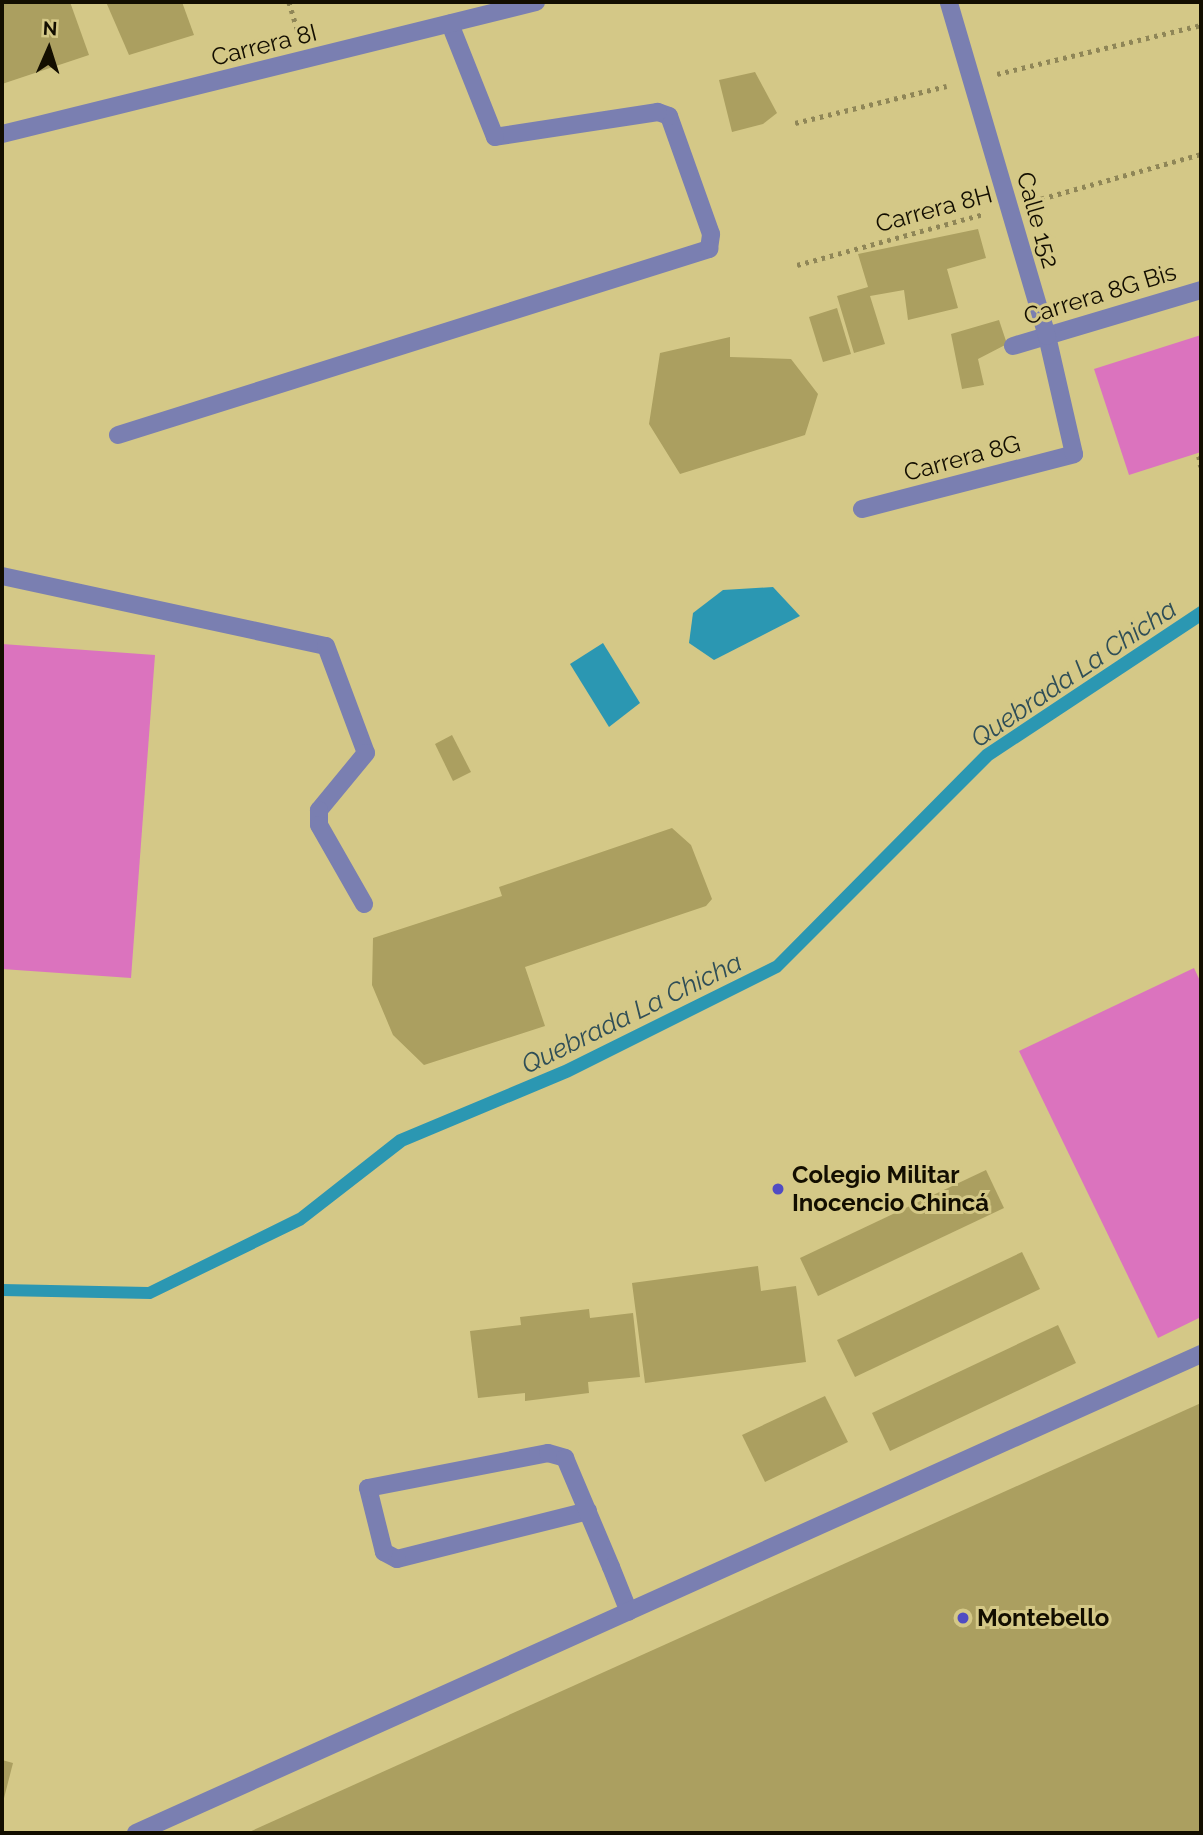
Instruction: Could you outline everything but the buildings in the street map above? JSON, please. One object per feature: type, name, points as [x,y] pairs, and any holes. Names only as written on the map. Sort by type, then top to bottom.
[{"type":"street","name":"Carrera 8I","points":[[2,134],[537,2]]},
{"type":"street","name":"Calle 152","points":[[949,2],[1047,336],[1074,454]]},
{"type":"street","points":[[118,435],[709,248],[711,234],[669,116],[658,112],[495,138],[450,24]]},
{"type":"street","name":"Carrera 8G Bis","points":[[1013,346],[1201,290]]},
{"type":"street","name":"Carrera 8G","points":[[862,509],[1074,454]]},
{"type":"street","points":[[2,576],[315,639],[326,646],[366,753],[318,810],[319,825],[364,904]]},
{"type":"street","points":[[136,1833],[1201,1354]]},
{"type":"street","points":[[588,1511],[397,1559],[384,1552],[368,1488],[548,1453],[565,1458],[588,1511],[629,1612]]},
{"type":"path","points":[[289,2],[307,60]]},
{"type":"path","name":"Carrera 8H","points":[[797,265],[1201,154]]},
{"type":"path","points":[[1199,456],[1201,467]]},
{"type":"shaded area","points":[[1201,335],[1201,452],[1129,475],[1094,369]]},
{"type":"shaded area","points":[[2,644],[155,655],[131,978],[2,969]]},
{"type":"shaded area","points":[[1194,968],[1201,983],[1201,1317],[1158,1338],[1019,1051]]},
{"type":"water","points":[[773,587],[800,616],[714,660],[689,643],[693,613],[723,590]]},
{"type":"water","points":[[1201,605],[1201,622],[992,760],[780,972],[570,1077],[405,1146],[303,1225],[151,1299],[2,1296],[2,1284],[148,1287],[298,1213],[397,1135],[564,1065],[774,961],[983,750]]},
{"type":"water","points":[[603,643],[640,703],[609,727],[570,664]]},
{"type":"place","name":"Colegio Militar Inocencio Chincá","points":[[778,1189]]},
{"type":"place","name":"Montebello","points":[[963,1618]]},
{"type":"water label","name":"Quebrada La Chicha","points":[[1074,674]]},
{"type":"water label","name":"Quebrada La Chicha","points":[[632,1014]]}]
